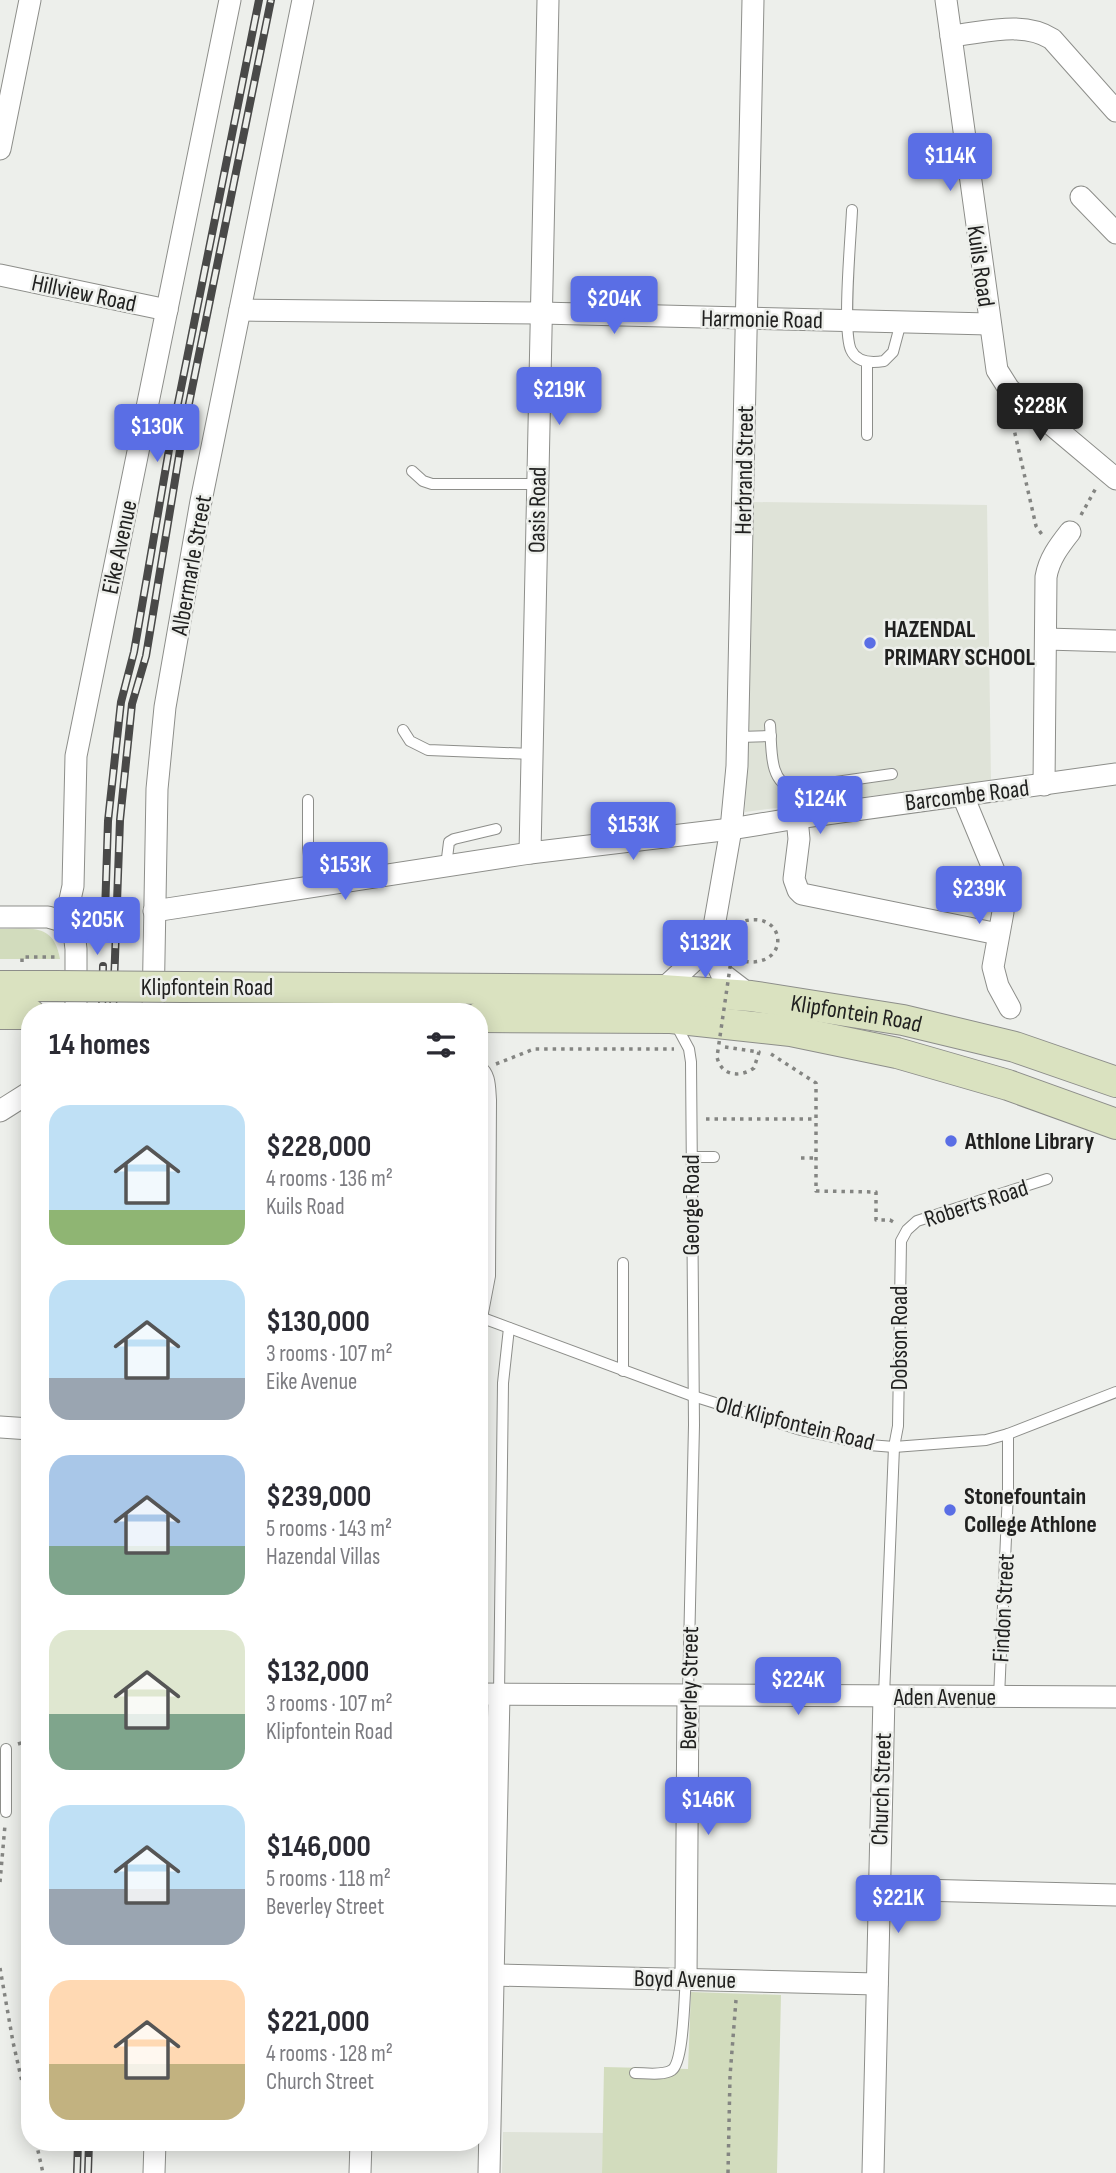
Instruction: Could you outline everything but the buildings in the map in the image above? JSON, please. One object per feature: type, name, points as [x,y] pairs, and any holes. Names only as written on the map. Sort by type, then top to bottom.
[{"type":"main road","name":"Klipfontein Road","points":[[0,986],[662,990],[751,996],[903,1020],[1015,1047],[1116,1082]]},
{"type":"main road","points":[[0,1014],[21,1014]]},
{"type":"main road","name":"Klipfontein Road","points":[[488,1017],[671,1018],[791,1031],[897,1053],[1008,1085],[1116,1124]]},
{"type":"street","points":[[0,149],[30,0]]},
{"type":"street","name":"Eike Avenue","points":[[65,922],[73,886],[76,756],[230,0]]},
{"type":"street","name":"Albermarle Street","points":[[153,1003],[157,789],[162,729],[201,501],[303,0]]},
{"type":"street","name":"Oasis Road","points":[[530,853],[548,0]]},
{"type":"street","name":"Herbrand Street","points":[[751,996],[721,973],[714,958],[712,938],[731,829],[738,737],[753,0]]},
{"type":"street","name":"Kuils Road","points":[[946,0],[989,324],[995,362],[1004,382]]},
{"type":"street","points":[[951,36],[1024,28],[1040,31],[1052,39],[1116,111]]},
{"type":"street","points":[[1081,197],[1113,224]]},
{"type":"street","name":"Hillview Road","points":[[0,275],[167,310]]},
{"type":"street","name":"Harmonie Road","points":[[240,310],[541,313],[989,324]]},
{"type":"street","points":[[1004,382],[1110,474]]},
{"type":"street","points":[[1044,785],[1046,577],[1054,553],[1070,532]]},
{"type":"street","points":[[1046,639],[1116,641]]},
{"type":"street","name":"Barcombe Road","points":[[153,911],[530,853],[731,829],[1116,774]]},
{"type":"street","points":[[963,796],[1002,890],[1003,912],[994,975],[1010,1008]]},
{"type":"street","points":[[797,818],[798,856],[795,883],[802,894],[998,934]]},
{"type":"street","points":[[0,917],[48,917],[65,922],[74,932],[76,1003]]},
{"type":"street","points":[[662,990],[700,955],[712,938]]},
{"type":"street","points":[[0,1111],[21,1098]]},
{"type":"street","points":[[0,1427],[21,1428]]},
{"type":"street","points":[[489,1694],[494,1975],[489,2173]]},
{"type":"street","name":"Aden Avenue","points":[[489,1694],[1116,1697]]},
{"type":"street","name":"Beverley Street","points":[[686,1979],[688,1695]]},
{"type":"street","name":"Church Street","points":[[873,2173],[884,1696]]},
{"type":"street","points":[[878,1889],[1116,1895]]},
{"type":"street","name":"Boyd Avenue","points":[[494,1975],[877,1984]]},
{"type":"street","points":[[154,2173],[155,2151]]},
{"type":"street","points":[[360,2173],[361,2151]]},
{"type":"lane","points":[[852,210],[848,321],[852,352],[867,362],[890,358],[901,322]]},
{"type":"lane","points":[[867,362],[867,435]]},
{"type":"lane","points":[[412,471],[423,481],[432,484],[537,484]]},
{"type":"lane","points":[[403,730],[410,741],[428,750],[532,754]]},
{"type":"lane","points":[[738,737],[771,730],[776,775],[785,787],[892,774]]},
{"type":"lane","points":[[308,800],[308,848],[313,886]]},
{"type":"lane","points":[[446,866],[449,842],[496,829]]},
{"type":"lane","name":"George Road","points":[[671,1018],[689,1049],[692,1396]]},
{"type":"lane","points":[[488,1101],[489,1079]]},
{"type":"lane","points":[[691,1157],[714,1157]]},
{"type":"lane","name":"Roberts Road","points":[[907,1230],[917,1222],[1047,1179]]},
{"type":"lane","points":[[488,1227],[488,1278]]},
{"type":"lane","name":"Dobson Road","points":[[894,1447],[898,1426],[899,1247],[907,1230]]},
{"type":"lane","points":[[623,1264],[623,1371]]},
{"type":"lane","name":"Old Klipfontein Road","points":[[488,1320],[692,1396],[840,1440],[894,1447],[965,1443],[1008,1434],[1116,1392]]},
{"type":"lane","points":[[489,1694],[502,1383],[509,1328]]},
{"type":"lane","name":"Beverley Street","points":[[688,1695],[694,1425],[692,1396]]},
{"type":"lane","name":"Findon Street","points":[[999,1697],[1008,1434]]},
{"type":"lane","name":"Church Street","points":[[884,1696],[894,1447]]},
{"type":"lane","points":[[6,1749],[3,1783],[6,1812]]},
{"type":"lane","points":[[635,2073],[670,2072],[675,2067],[680,2049],[686,1979]]},
{"type":"path","points":[[1004,382],[1036,526],[1054,553]]},
{"type":"path","points":[[1070,532],[1110,474]]},
{"type":"path","points":[[725,1047],[759,1052],[754,1068],[744,1074],[729,1073],[718,1064],[717,1051],[735,933],[741,922],[753,918],[762,920],[775,929],[778,939],[777,948],[765,959],[750,961]]},
{"type":"path","points":[[22,964],[22,957],[62,957]]},
{"type":"path","points":[[488,1065],[534,1049],[689,1049]]},
{"type":"path","points":[[774,1055],[816,1083],[816,1191],[876,1192],[876,1220],[890,1220],[907,1230]]},
{"type":"path","points":[[691,1119],[816,1119]]},
{"type":"path","points":[[801,1158],[816,1158]]},
{"type":"path","points":[[0,1882],[6,1812]]},
{"type":"path","points":[[0,1968],[21,2077]]},
{"type":"path","points":[[728,2173],[730,2076],[737,1980]]},
{"type":"path","points":[[38,2151],[43,2173]]},
{"type":"shaded area","name":"HAZENDAL PRIMARY SCHOOL","points":[[754,502],[987,505],[991,781],[745,812]]},
{"type":"shaded area","points":[[503,2132],[603,2133],[602,2173],[502,2173]]},
{"type":"green space","points":[[0,929],[31,929],[46,933],[57,947],[60,959],[0,959]]},
{"type":"green space","points":[[691,1992],[781,1995],[777,2173],[602,2173],[604,2067],[688,2069]]},
{"type":"railway","points":[[105,913],[108,821],[121,702],[134,652],[171,438],[259,0]]},
{"type":"railway","points":[[113,1003],[120,820],[132,704],[146,656],[182,438],[271,0]]},
{"type":"railway","points":[[102,1003],[103,966]]},
{"type":"railway","points":[[77,2173],[78,2151]]},
{"type":"railway","points":[[88,2173],[89,2151]]},
{"type":"place","name":"HAZENDAL PRIMARY SCHOOL","points":[[870,643]]},
{"type":"place","name":"Athlone Library","points":[[951,1141]]},
{"type":"place","name":"Stonefountain College Athlone","points":[[950,1510]]}]
